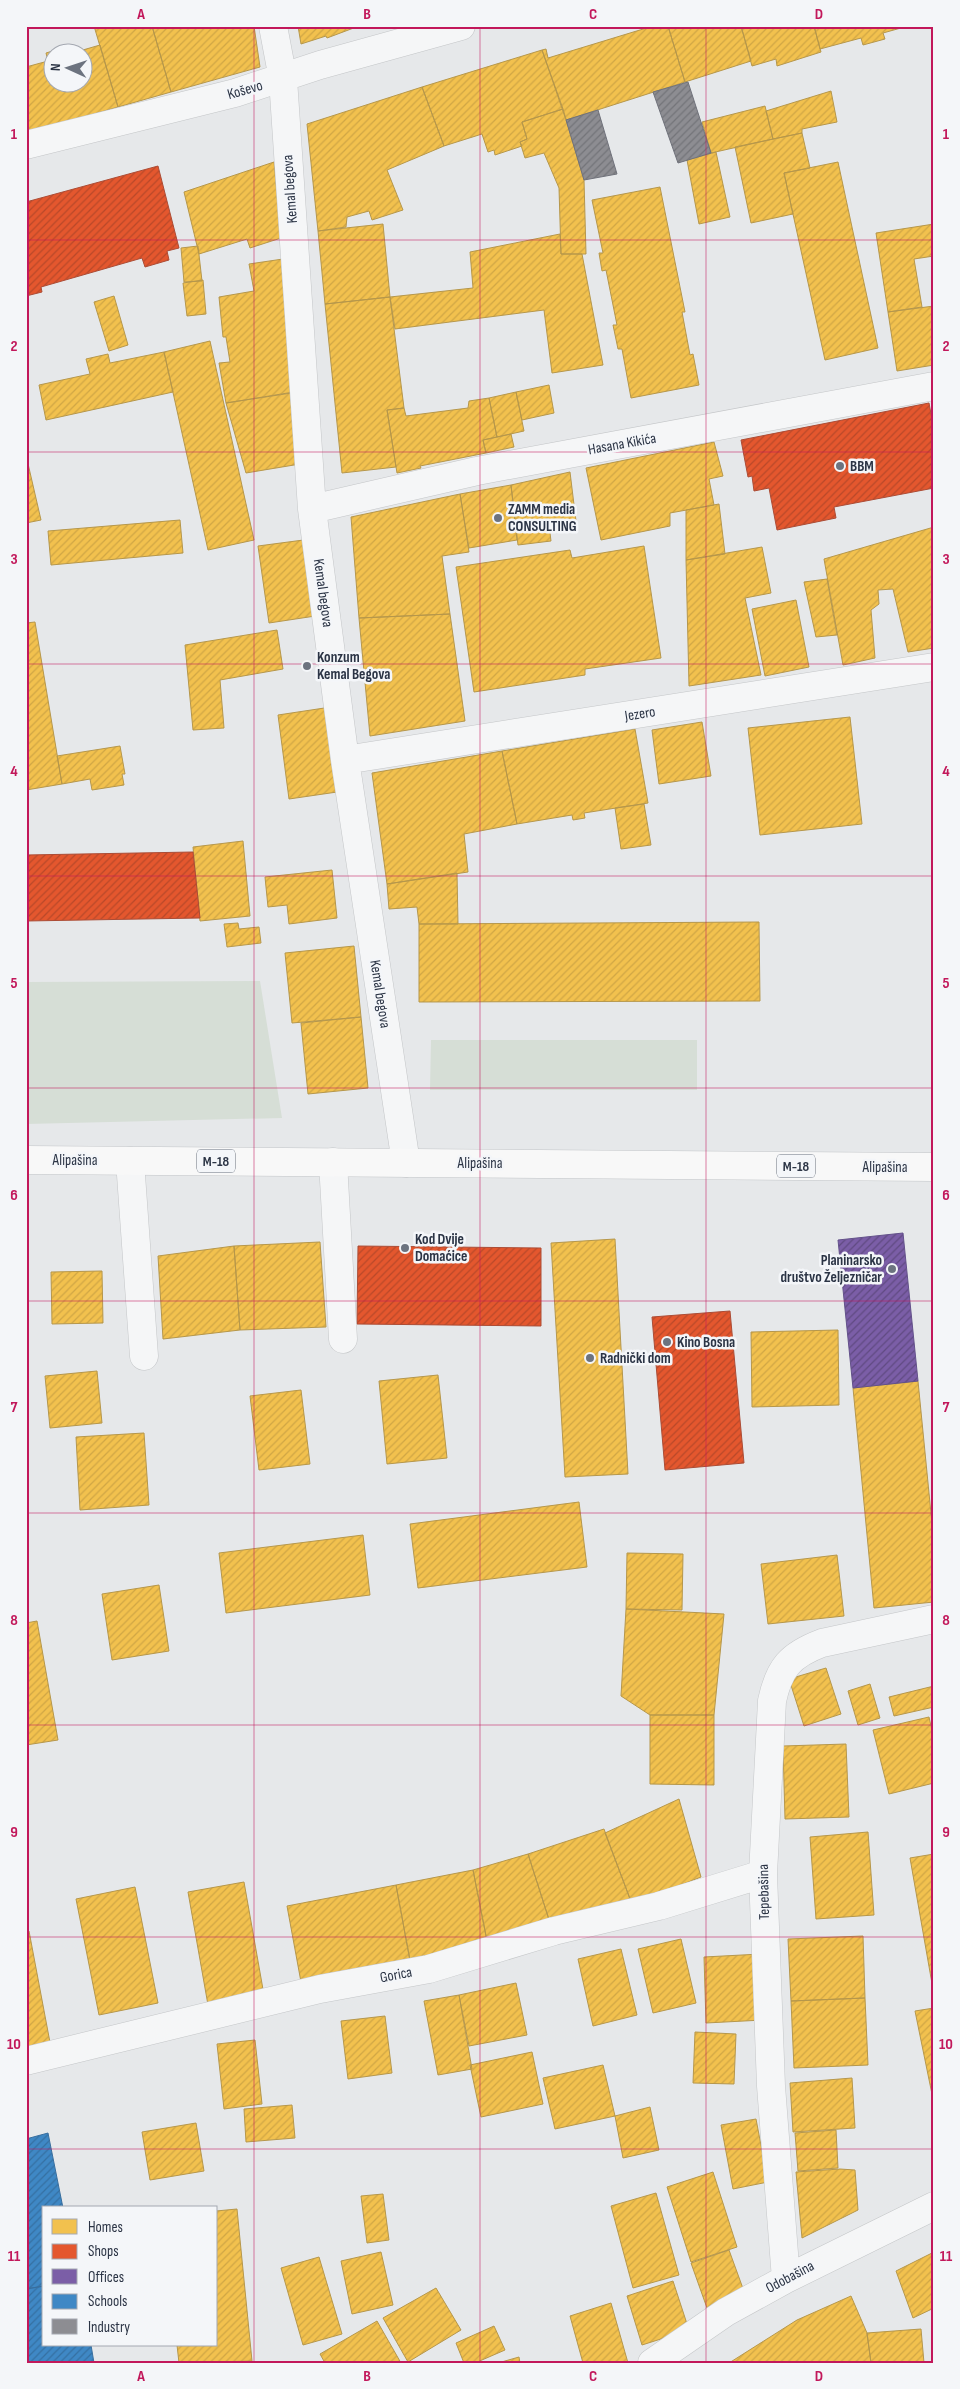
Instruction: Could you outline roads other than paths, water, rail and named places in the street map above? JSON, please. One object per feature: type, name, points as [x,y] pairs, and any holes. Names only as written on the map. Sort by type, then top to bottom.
[{"type":"main road","name":"Alipašina","points":[[26,1160],[934,1167]]},
{"type":"street","name":"Kemal begova","points":[[273,26],[283,79],[312,508],[345,760],[406,1162]]},
{"type":"street","name":"Koševo","points":[[26,145],[235,94],[320,65],[460,26]]},
{"type":"street","name":"Hasana Kikića","points":[[312,508],[477,471],[934,386]]},
{"type":"street","name":"Jezero","points":[[345,760],[934,666]]},
{"type":"street","points":[[130,1161],[144,1356]]},
{"type":"street","points":[[333,1162],[343,1339]]},
{"type":"street","name":"Tepebašina","points":[[786,2279],[771,2086],[763,1874],[772,1702],[781,1672],[792,1659],[806,1649],[822,1643],[934,1619]]},
{"type":"street","name":"Gorica","points":[[26,2061],[320,1989],[429,1969],[554,1931],[659,1906],[763,1874]]},
{"type":"street","name":"Odobašina","points":[[654,2362],[726,2312],[786,2279],[934,2206]]},
{"type":"place","name":"BBM","points":[[840,466]]},
{"type":"place","name":"ZAMM media CONSULTING","points":[[498,518]]},
{"type":"place","name":"Konzum Kemal Begova","points":[[307,666]]},
{"type":"place","name":"Kod Dvije Domaćice","points":[[405,1248]]},
{"type":"place","name":"Planinarsko društvo Željezničar","points":[[892,1269]]},
{"type":"place","name":"Kino Bosna","points":[[667,1342]]},
{"type":"place","name":"Radnički dom","points":[[590,1358]]}]
